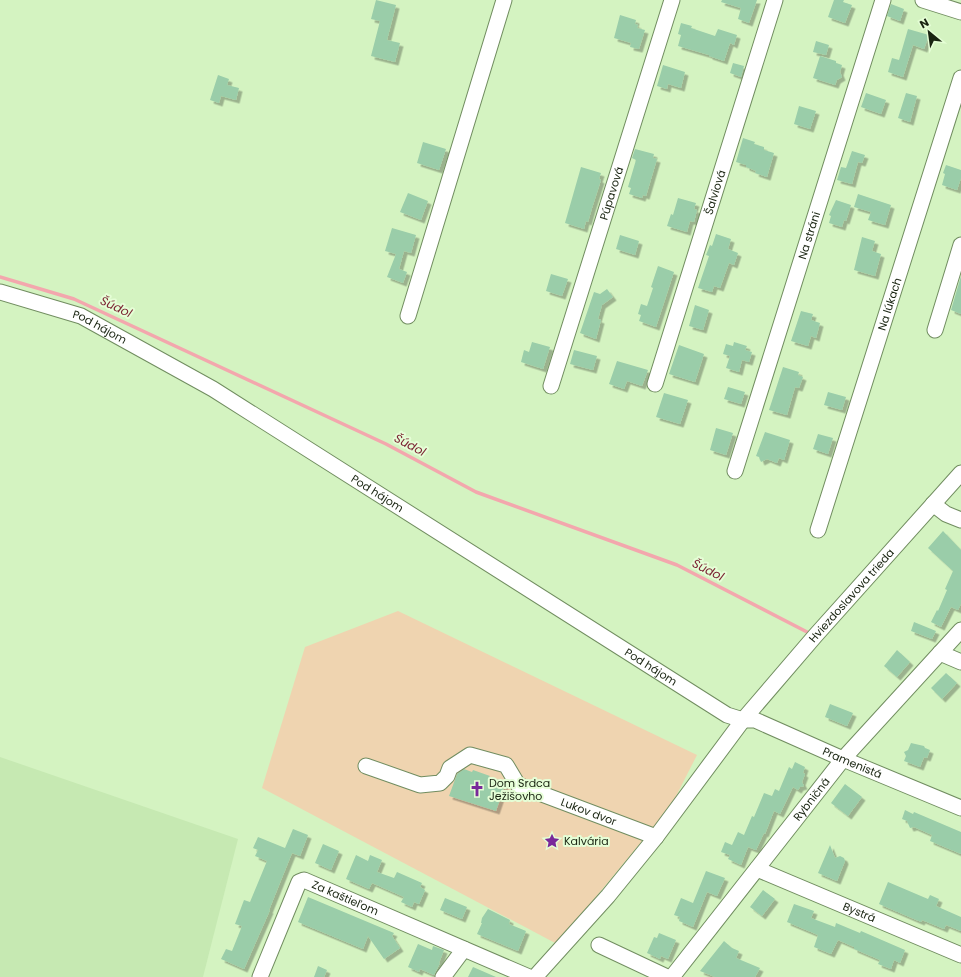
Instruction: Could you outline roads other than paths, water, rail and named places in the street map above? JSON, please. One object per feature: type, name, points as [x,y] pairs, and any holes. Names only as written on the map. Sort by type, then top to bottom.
[{"type":"street","points":[[408,316],[504,0]]},
{"type":"street","name":"Púpavová","points":[[552,386],[672,0]]},
{"type":"street","name":"Šalviová","points":[[655,384],[775,0]]},
{"type":"street","name":"Na stráni","points":[[735,472],[883,0]]},
{"type":"street","points":[[923,0],[961,12]]},
{"type":"street","name":"Na lúkach","points":[[818,530],[961,78]]},
{"type":"street","points":[[935,330],[961,245]]},
{"type":"street","name":"Pod hájom","points":[[0,292],[81,316],[213,389],[727,715],[743,720]]},
{"type":"street","name":"Hviezdoslavova trieda","points":[[656,837],[743,720],[815,636],[961,472]]},
{"type":"street","points":[[933,504],[946,514],[961,520]]},
{"type":"street","name":"Rybničná","points":[[672,977],[842,759],[961,630]]},
{"type":"street","points":[[940,653],[961,662]]},
{"type":"street","name":"Pramenistá","points":[[743,720],[755,720],[842,759],[961,808]]},
{"type":"street","name":"Lukov dvor","points":[[366,766],[420,784],[440,783],[447,776],[450,768],[470,755],[506,765],[518,786],[656,837]]},
{"type":"street","points":[[535,977],[608,896],[656,837]]},
{"type":"street","name":"Bystrá","points":[[757,869],[961,955]]},
{"type":"street","name":"Za kaštieľom","points":[[260,977],[299,882],[304,880],[529,977]]},
{"type":"street","points":[[599,945],[667,977]]},
{"type":"street","points":[[443,977],[464,949]]},
{"type":"waterway","name":"Šúdol","points":[[0,277],[74,299],[386,444],[476,492],[677,565],[809,633]]},
{"type":"place","name":"Dom Srdca Ježišovho","points":[[477,789]]},
{"type":"place","name":"Kalvária","points":[[552,841]]}]
